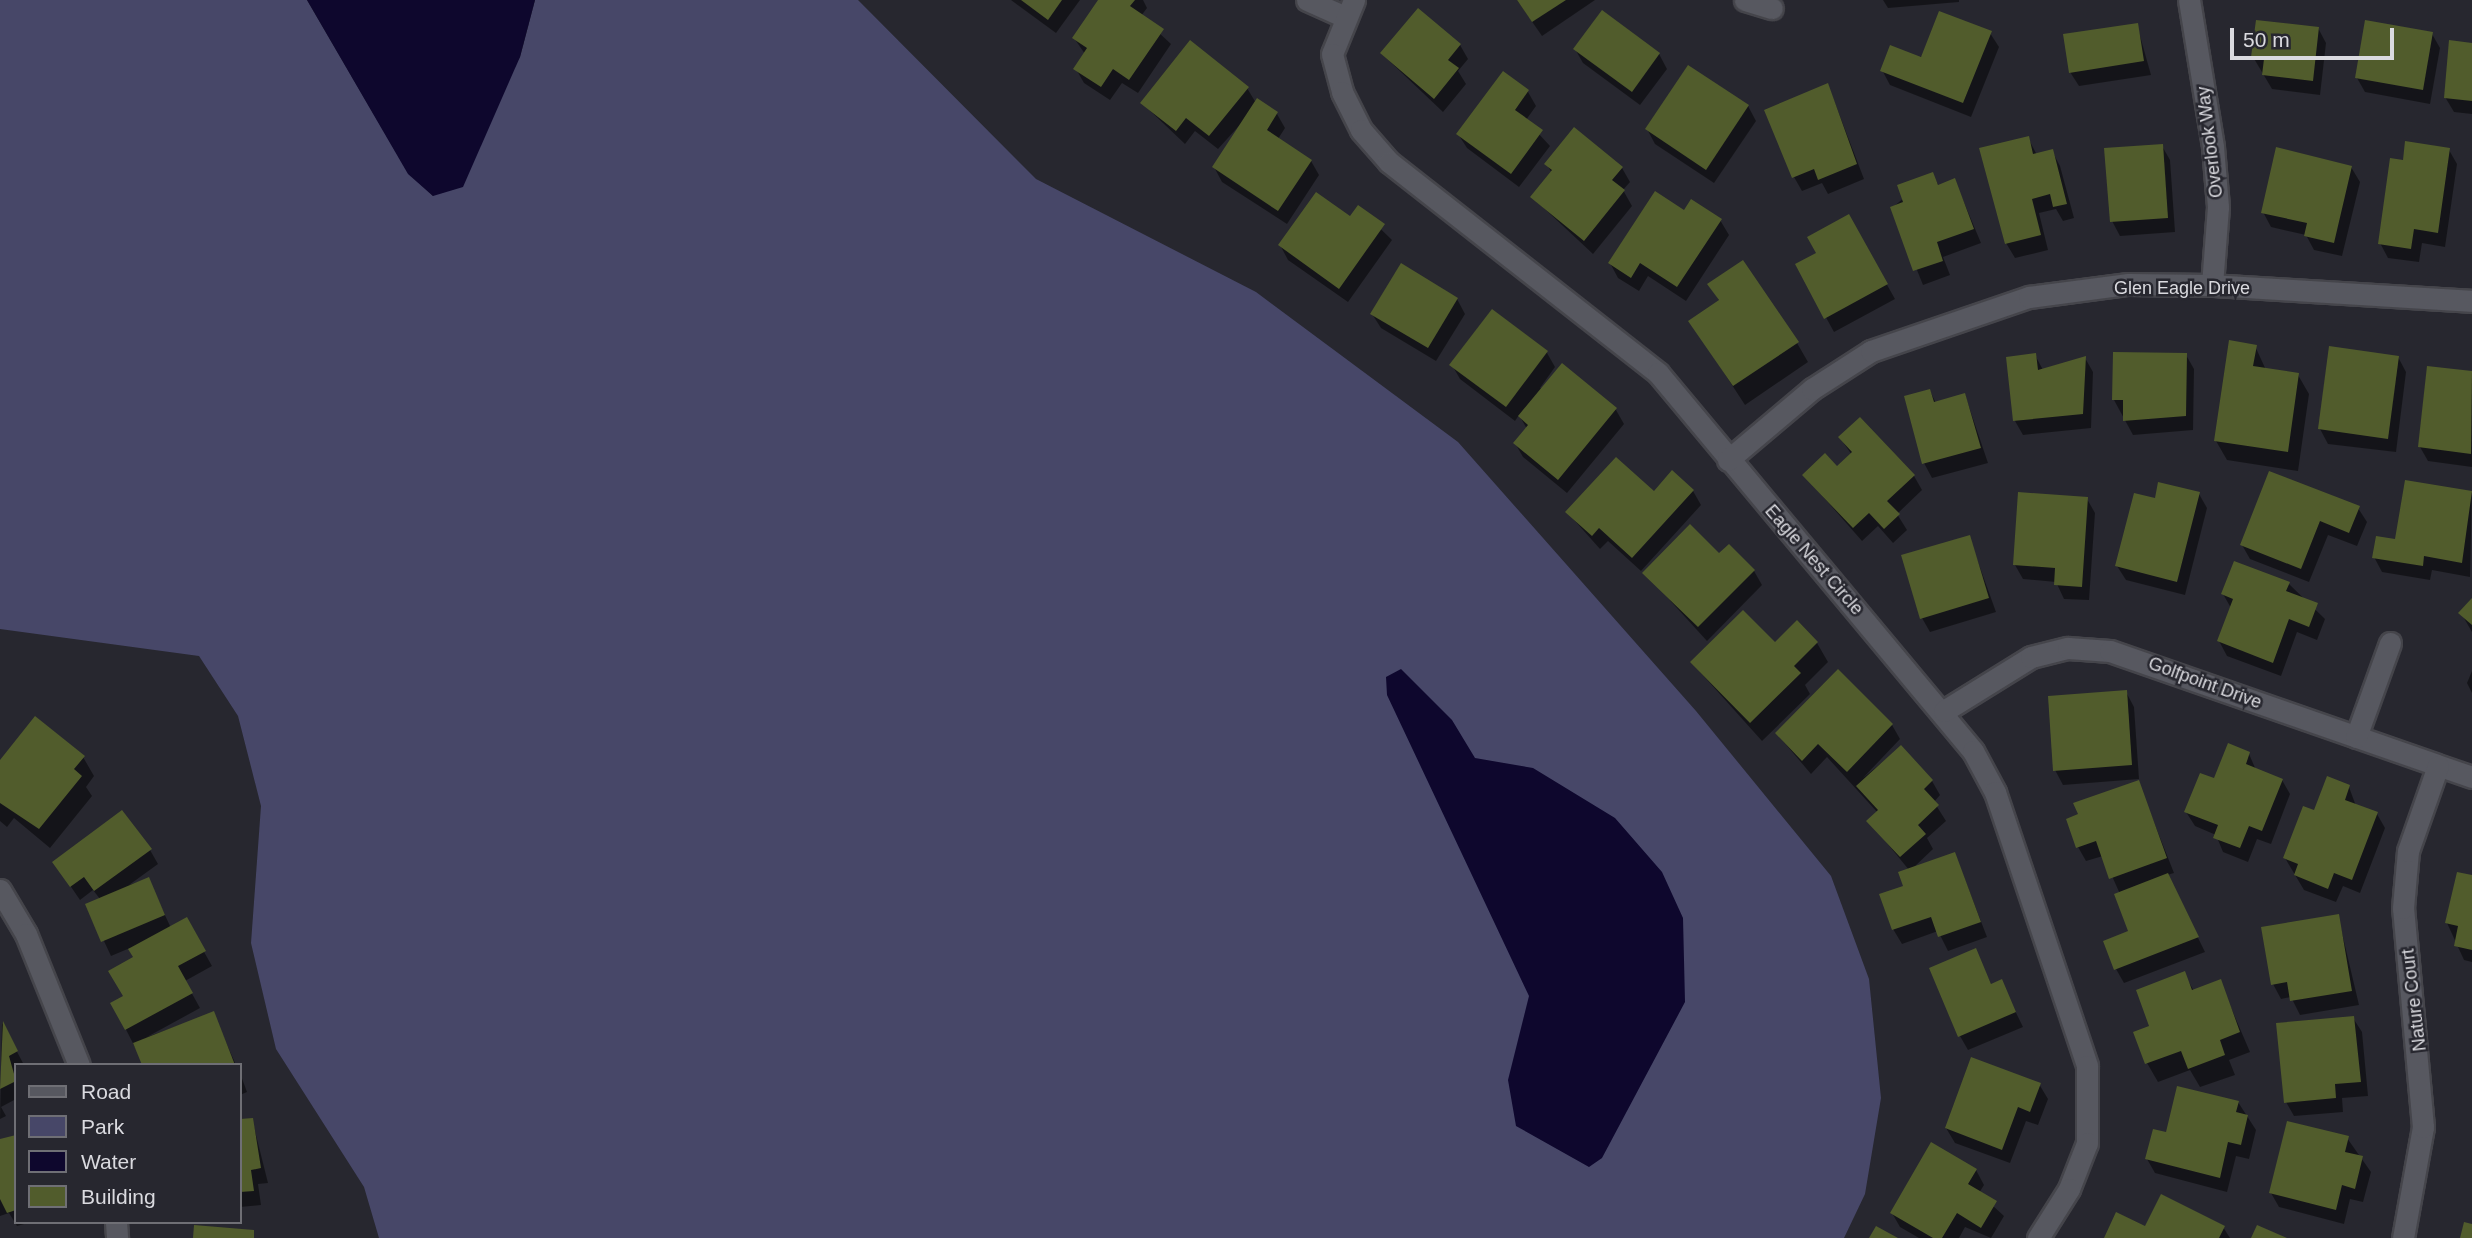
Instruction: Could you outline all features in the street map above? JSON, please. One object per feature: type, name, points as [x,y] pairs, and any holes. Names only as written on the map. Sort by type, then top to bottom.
[{"type":"street","points":[[1307,0],[1349,8]]},
{"type":"street","points":[[1745,0],[1772,8]]},
{"type":"street","name":"Overlook Way","points":[[2189,0],[2213,147],[2218,207],[2212,285]]},
{"type":"street","name":"Eagle Nest Circle","points":[[1349,8],[1332,54],[1342,92],[1361,130],[1389,162],[1658,373],[1728,460],[1944,711],[1995,792],[2087,1066],[2087,1143],[2038,1238]]},
{"type":"street","name":"Glen Eagle Drive","points":[[1728,460],[1812,389],[1871,351],[1939,322],[2029,297],[2128,284],[2212,285],[2472,301]]},
{"type":"street","points":[[2356,737],[2390,643]]},
{"type":"street","name":"Golfpoint Drive","points":[[1944,711],[1995,673],[2068,648],[2136,659],[2472,777]]},
{"type":"street","name":"Nature Court","points":[[2403,1238],[2423,1127],[2403,908],[2408,851],[2438,766]]},
{"type":"street","points":[[0,890],[26,934],[78,1063]]},
{"type":"green space","points":[[0,0],[307,0],[408,173],[433,196],[520,57],[535,0],[858,0],[1036,179],[1256,292],[1458,442],[1696,711],[1831,876],[1869,979],[1881,1098],[1865,1194],[1844,1238],[379,1238],[364,1187],[276,1049],[251,943],[261,806],[238,716],[199,656],[0,629]]},
{"type":"water","points":[[307,0],[535,0],[520,57],[463,187],[433,196],[408,174]]},
{"type":"water","points":[[1401,669],[1452,720],[1475,758],[1533,768],[1615,818],[1662,872],[1683,918],[1685,1002],[1602,1158],[1589,1167],[1516,1126],[1508,1080],[1529,996],[1387,695],[1386,677]]},
{"type":"building","points":[[1021,0],[1062,0],[1048,20]]},
{"type":"building","points":[[1098,0],[1135,0],[1130,6],[1164,29],[1129,80],[1113,69],[1101,87],[1073,69],[1087,48],[1072,38]]},
{"type":"building","points":[[1517,0],[1566,0],[1532,22]]},
{"type":"building","points":[[1418,8],[1461,44],[1448,60],[1459,68],[1434,99],[1380,53]]},
{"type":"building","points":[[1602,10],[1660,53],[1632,92],[1573,49]]},
{"type":"building","points":[[1939,11],[1992,31],[1963,103],[1880,71],[1890,45],[1921,57]]},
{"type":"building","points":[[2256,20],[2319,27],[2313,81],[2262,75],[2264,59],[2251,57]]},
{"type":"building","points":[[2365,20],[2433,32],[2423,90],[2355,78]]},
{"type":"building","points":[[2138,23],[2144,61],[2069,73],[2063,34]]},
{"type":"building","points":[[1190,40],[1249,87],[1209,136],[1186,118],[1176,131],[1140,103]]},
{"type":"building","points":[[2449,40],[2472,43],[2472,101],[2444,98]]},
{"type":"building","points":[[1688,65],[1749,105],[1706,170],[1645,129]]},
{"type":"building","points":[[1503,71],[1529,90],[1515,110],[1543,130],[1511,174],[1456,134]]},
{"type":"building","points":[[1828,83],[1857,164],[1818,180],[1814,169],[1792,178],[1764,110]]},
{"type":"building","points":[[1257,98],[1278,112],[1267,130],[1312,160],[1278,211],[1212,167]]},
{"type":"building","points":[[1574,127],[1623,167],[1612,180],[1625,190],[1584,241],[1530,197],[1552,170],[1544,164]]},
{"type":"building","points":[[2029,136],[2033,154],[2053,149],[2067,204],[2053,207],[2050,194],[2032,199],[2041,235],[2005,244],[1979,148]]},
{"type":"building","points":[[2405,141],[2450,148],[2438,233],[2414,229],[2411,249],[2378,244],[2390,158],[2403,160]]},
{"type":"building","points":[[2163,144],[2168,218],[2110,222],[2104,148]]},
{"type":"building","points":[[2276,147],[2352,166],[2334,243],[2304,236],[2307,223],[2261,213]]},
{"type":"building","points":[[1933,172],[1938,185],[1955,178],[1974,229],[1937,242],[1943,261],[1913,271],[1890,207],[1903,202],[1897,185]]},
{"type":"building","points":[[1655,191],[1684,210],[1691,199],[1722,219],[1677,287],[1640,263],[1631,278],[1608,263]]},
{"type":"building","points":[[1316,192],[1350,216],[1358,205],[1385,224],[1339,289],[1278,245]]},
{"type":"building","points":[[1849,214],[1888,284],[1824,319],[1795,264],[1816,253],[1807,237]]},
{"type":"building","points":[[1743,260],[1799,342],[1733,386],[1688,321],[1719,300],[1707,284]]},
{"type":"building","points":[[1401,263],[1458,298],[1428,348],[1370,314]]},
{"type":"building","points":[[1492,309],[1548,351],[1506,407],[1449,365]]},
{"type":"building","points":[[2229,340],[2257,345],[2253,366],[2299,373],[2288,452],[2214,441]]},
{"type":"building","points":[[2329,346],[2399,356],[2388,439],[2318,429]]},
{"type":"building","points":[[2113,352],[2187,353],[2186,416],[2123,421],[2123,400],[2112,400]]},
{"type":"building","points":[[2036,353],[2038,370],[2086,356],[2083,414],[2013,421],[2006,357]]},
{"type":"building","points":[[1562,363],[1617,408],[1558,480],[1513,443],[1528,425],[1518,416]]},
{"type":"building","points":[[2427,366],[2472,371],[2471,454],[2418,447]]},
{"type":"building","points":[[1930,389],[1934,402],[1965,393],[1981,448],[1922,464],[1904,396]]},
{"type":"building","points":[[1860,417],[1915,475],[1887,501],[1900,514],[1884,529],[1869,513],[1853,528],[1802,475],[1825,453],[1837,466],[1852,452],[1838,437]]},
{"type":"building","points":[[1616,457],[1654,491],[1672,470],[1694,490],[1632,558],[1599,528],[1592,536],[1565,512]]},
{"type":"building","points":[[2269,471],[2360,506],[2349,533],[2320,521],[2301,569],[2240,545]]},
{"type":"building","points":[[2405,480],[2472,491],[2462,563],[2424,556],[2423,566],[2372,558],[2376,536],[2395,539]]},
{"type":"building","points":[[2158,482],[2200,492],[2177,582],[2115,566],[2134,493],[2155,498]]},
{"type":"building","points":[[2018,492],[2088,497],[2082,587],[2054,585],[2055,568],[2013,565]]},
{"type":"building","points":[[1690,524],[1719,553],[1729,544],[1755,570],[1698,627],[1642,573]]},
{"type":"building","points":[[1970,535],[1989,598],[1920,619],[1901,555]]},
{"type":"building","points":[[2234,561],[2290,582],[2286,591],[2318,603],[2309,627],[2289,619],[2273,663],[2217,641],[2233,599],[2221,594]]},
{"type":"building","points":[[2472,598],[2472,625],[2458,613]]},
{"type":"building","points":[[1743,610],[1775,642],[1797,620],[1818,642],[1794,666],[1801,673],[1750,723],[1690,662]]},
{"type":"building","points":[[1838,669],[1893,724],[1847,772],[1818,744],[1802,761],[1775,733]]},
{"type":"building","points":[[2127,690],[2132,765],[2053,771],[2048,696]]},
{"type":"building","points":[[35,716],[85,756],[74,769],[82,776],[39,829],[0,803],[0,760]]},
{"type":"building","points":[[2228,743],[2250,752],[2246,764],[2283,779],[2262,831],[2249,826],[2240,848],[2213,838],[2218,825],[2184,812],[2200,773],[2214,778]]},
{"type":"building","points":[[1901,745],[1933,780],[1924,789],[1939,805],[1918,825],[1926,834],[1900,857],[1866,821],[1878,810],[1856,786]]},
{"type":"building","points":[[2327,776],[2350,785],[2345,800],[2378,812],[2352,880],[2334,873],[2328,889],[2294,875],[2298,864],[2283,858],[2303,806],[2314,810]]},
{"type":"building","points":[[2139,780],[2167,858],[2109,879],[2096,841],[2076,848],[2066,819],[2078,814],[2073,803]]},
{"type":"building","points":[[122,810],[152,849],[94,891],[84,877],[70,887],[52,862]]},
{"type":"building","points":[[1955,852],[1981,922],[1938,937],[1931,917],[1892,930],[1879,894],[1903,886],[1898,872]]},
{"type":"building","points":[[2457,872],[2472,875],[2472,950],[2454,946],[2458,926],[2445,923]]},
{"type":"building","points":[[2168,873],[2199,937],[2114,970],[2103,941],[2128,931],[2114,894]]},
{"type":"building","points":[[149,877],[165,915],[101,942],[85,904]]},
{"type":"building","points":[[2339,914],[2352,991],[2290,1001],[2287,982],[2271,985],[2261,927]]},
{"type":"building","points":[[187,917],[206,951],[178,966],[193,993],[125,1030],[110,1003],[123,996],[108,971],[133,957],[128,949]]},
{"type":"building","points":[[1976,948],[1991,984],[2002,979],[2016,1012],[1958,1037],[1929,968]]},
{"type":"building","points":[[2185,971],[2192,990],[2221,979],[2240,1032],[2220,1040],[2225,1055],[2188,1069],[2181,1051],[2145,1064],[2133,1032],[2149,1026],[2136,990]]},
{"type":"building","points":[[214,1011],[234,1063],[141,1063],[133,1043]]},
{"type":"building","points":[[2354,1016],[2361,1082],[2335,1084],[2336,1098],[2284,1103],[2276,1023]]},
{"type":"building","points":[[3,1021],[18,1051],[9,1056],[14,1082],[0,1089]]},
{"type":"building","points":[[1971,1057],[2041,1083],[2030,1112],[2018,1107],[2002,1150],[1945,1128]]},
{"type":"building","points":[[2177,1086],[2239,1101],[2236,1112],[2248,1115],[2241,1145],[2228,1142],[2220,1178],[2145,1159],[2153,1129],[2166,1132]]},
{"type":"building","points":[[253,1118],[261,1168],[251,1170],[254,1191],[242,1192],[242,1119]]},
{"type":"building","points":[[2287,1121],[2349,1136],[2345,1152],[2363,1156],[2355,1189],[2342,1185],[2336,1210],[2269,1193]]},
{"type":"building","points":[[14,1136],[14,1211],[7,1213],[0,1199],[0,1139]]},
{"type":"building","points":[[1931,1142],[1977,1169],[1968,1184],[1997,1201],[1981,1228],[1957,1213],[1942,1238],[1933,1238],[1890,1213]]},
{"type":"building","points":[[2161,1194],[2225,1226],[2219,1238],[2104,1238],[2116,1212],[2145,1226]]},
{"type":"building","points":[[2464,1222],[2472,1224],[2472,1238],[2460,1238]]},
{"type":"building","points":[[194,1225],[254,1230],[254,1238],[193,1238]]},
{"type":"building","points":[[2257,1225],[2287,1238],[2251,1238]]},
{"type":"building","points":[[1876,1226],[1898,1238],[1869,1238]]}]
